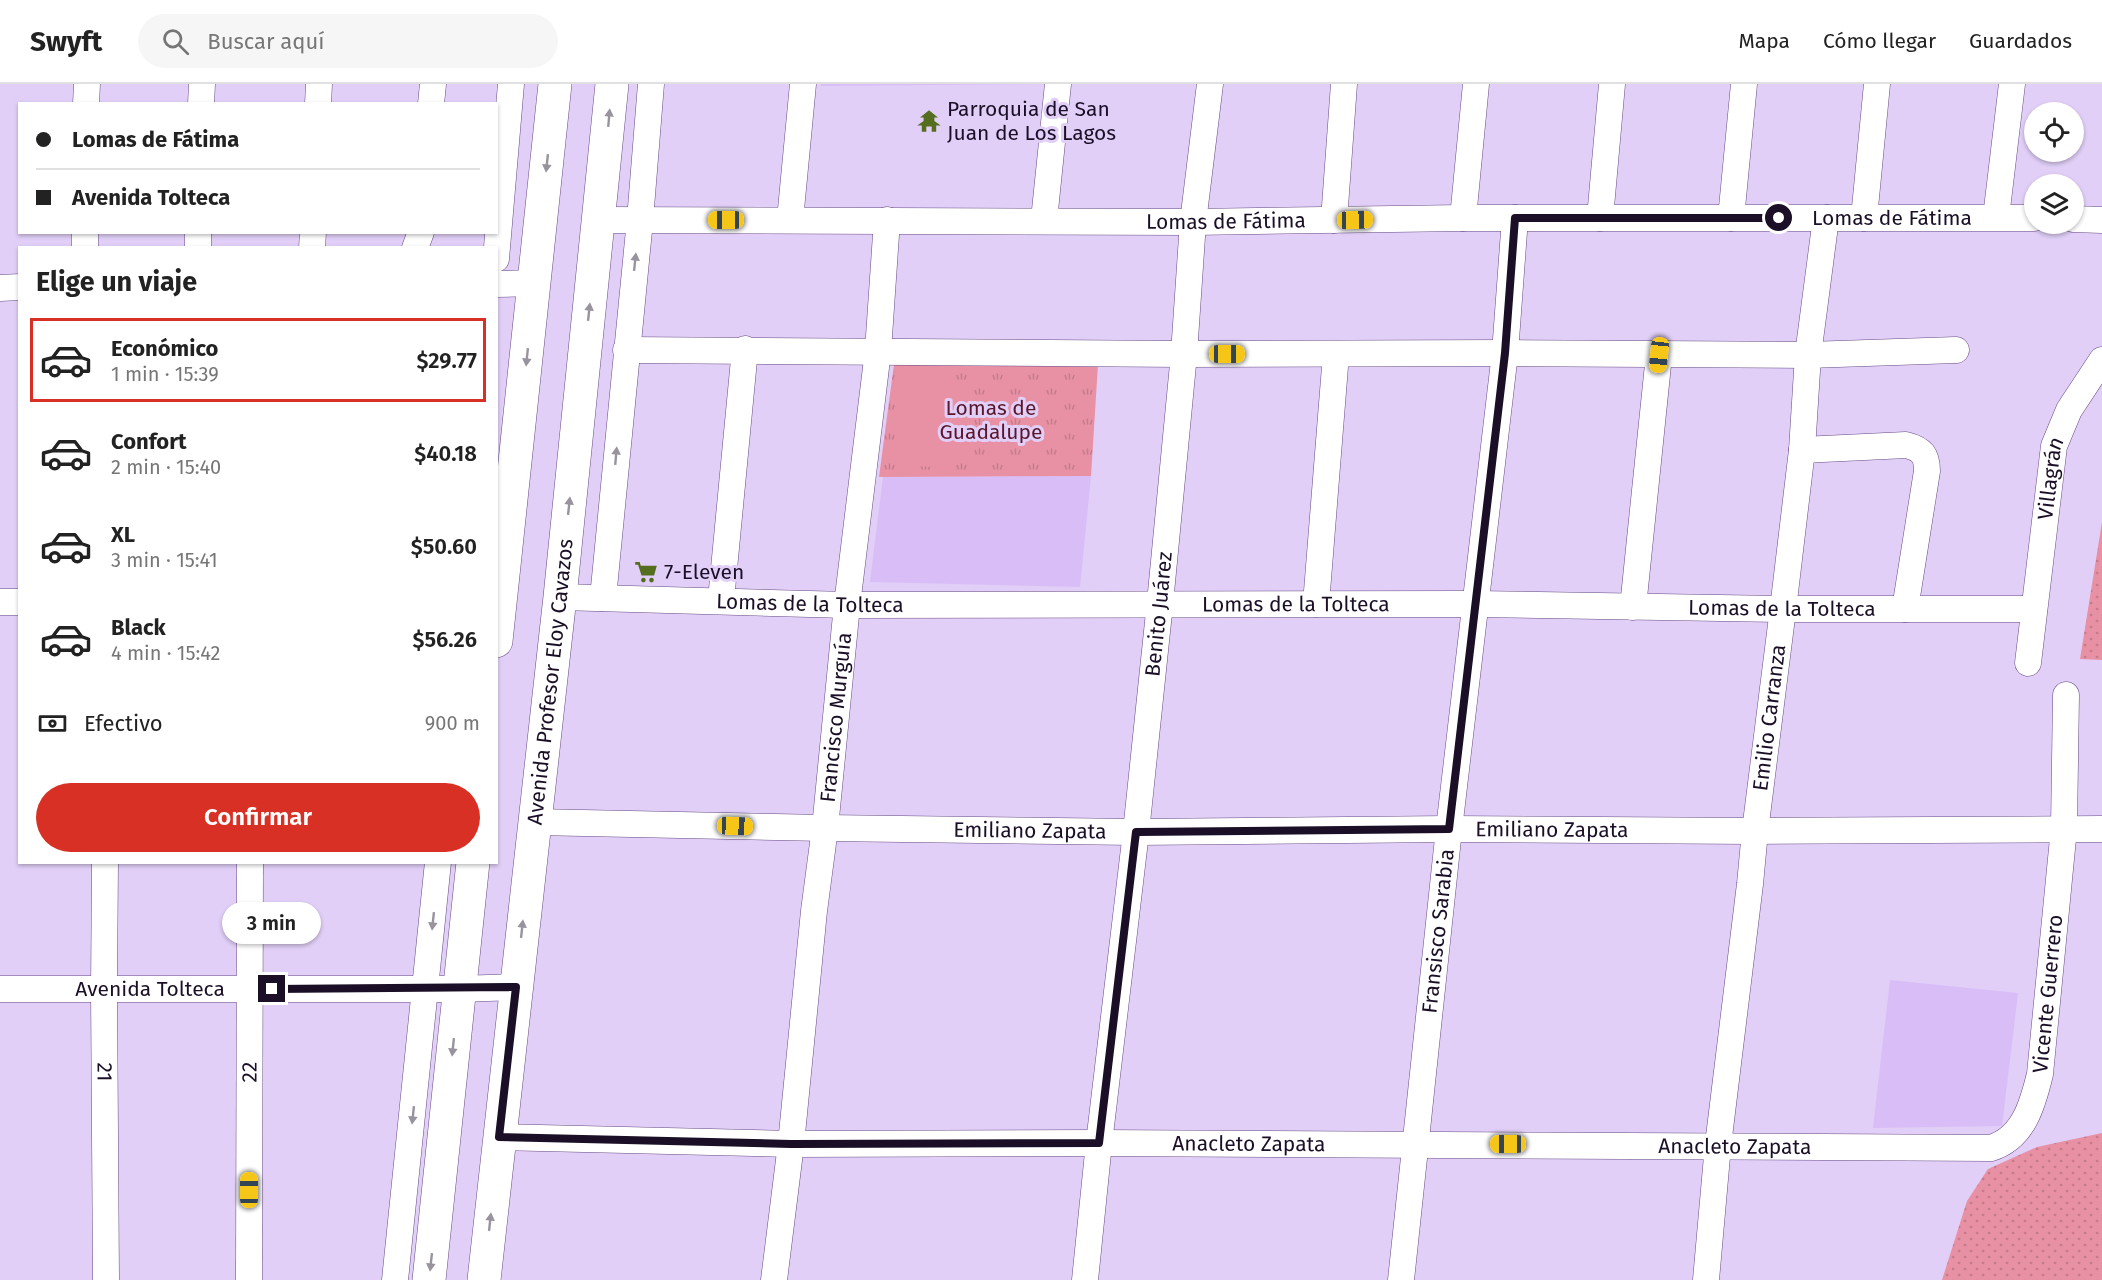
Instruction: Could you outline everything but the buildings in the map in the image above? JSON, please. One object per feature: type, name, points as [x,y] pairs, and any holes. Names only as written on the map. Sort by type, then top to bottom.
[{"type":"main road","points":[[498,623],[555,84]]},
{"type":"main road","name":"Avenida Profesor Eloy Cavazos","points":[[484,1280],[560,597],[612,84]]},
{"type":"main road","points":[[429,1280],[473,864]]},
{"type":"street","points":[[86,102],[87,84]]},
{"type":"street","points":[[201,102],[202,84]]},
{"type":"street","points":[[318,102],[319,84]]},
{"type":"street","points":[[431,102],[433,84]]},
{"type":"street","points":[[497,246],[511,84]]},
{"type":"street","points":[[603,598],[651,84]]},
{"type":"street","points":[[790,220],[803,84]]},
{"type":"street","points":[[1044,220],[1058,84]]},
{"type":"street","name":"Benito Juárez","points":[[1085,1280],[1160,603],[1184,354],[1193,222],[1210,84]]},
{"type":"street","points":[[1334,220],[1344,84]]},
{"type":"street","points":[[1463,218],[1476,84]]},
{"type":"street","points":[[1600,218],[1612,84]]},
{"type":"street","points":[[1731,219],[1744,84]]},
{"type":"street","points":[[1864,218],[1877,84]]},
{"type":"street","points":[[1996,218],[2012,84]]},
{"type":"street","name":"Lomas de Fátima","points":[[599,220],[1193,222],[1463,218],[2024,218]]},
{"type":"street","name":"Fransisco Sarabia","points":[[1401,1280],[1449,829],[1505,353],[1515,218]]},
{"type":"street","name":"Emilio Carranza","points":[[1706,1280],[1718,1145],[1802,450],[1808,356],[1826,218]]},
{"type":"street","points":[[2084,219],[2102,219]]},
{"type":"street","name":"Francisco Murguía","points":[[774,1280],[791,1144],[847,604],[878,351],[887,220]]},
{"type":"street","points":[[498,284],[535,283]]},
{"type":"street","points":[[0,288],[18,288]]},
{"type":"street","points":[[721,600],[745,349]]},
{"type":"street","points":[[626,350],[1808,356],[1956,350]]},
{"type":"street","points":[[1316,604],[1336,354]]},
{"type":"street","points":[[1633,607],[1659,355]]},
{"type":"street","name":"Villagrán","points":[[2028,663],[2054,446],[2069,410],[2102,360]]},
{"type":"street","points":[[1802,450],[1906,445],[1922,451],[1925,455],[1927,471],[1905,609]]},
{"type":"street","name":"Lomas de la Tolteca","points":[[560,597],[847,604],[1475,604],[1783,609],[2034,609]]},
{"type":"street","points":[[0,602],[18,602]]},
{"type":"street","name":"Vicente Guerrero","points":[[1998,1146],[2023,1124],[2033,1105],[2040,1074],[2064,828],[2066,695]]},
{"type":"street","name":"Emiliano Zapata","points":[[534,822],[1136,832],[1449,829],[1755,831],[2102,829]]},
{"type":"street","name":"21","points":[[105,864],[106,1280]]},
{"type":"street","name":"22","points":[[249,1280],[250,864]]},
{"type":"street","points":[[395,1280],[438,864]]},
{"type":"street","name":"Avenida Tolteca","points":[[0,988],[459,989],[516,987]]},
{"type":"street","name":"Anacleto Zapata","points":[[499,1137],[791,1144],[1718,1145],[1965,1149],[1985,1149],[1998,1146]]},
{"type":"shaded area","points":[[821,84],[1045,84],[821,86]]},
{"type":"shaded area","points":[[1091,476],[1080,587],[870,582],[883,477]]},
{"type":"shaded area","points":[[1890,980],[2018,993],[2002,1126],[1873,1128]]},
{"type":"green space","name":"Lomas de Guadalupe","points":[[894,364],[1098,364],[1091,476],[879,477]]},
{"type":"green space","points":[[898,370],[951,371],[950,467],[897,466]]},
{"type":"green space","points":[[2102,522],[2102,660],[2080,659]]},
{"type":"green space","points":[[2102,1133],[2102,1280],[1942,1280],[1967,1201],[1988,1169],[2037,1147]]},
{"type":"place","name":"Parroquia de San Juan de Los Lagos","points":[[929,121]]},
{"type":"place","name":"7-Eleven","points":[[646,572]]},
{"type":"route","points":[[272,989],[516,987],[499,1137],[791,1144],[1099,1143],[1136,832],[1449,829],[1505,353],[1515,218],[1779,218]]}]
